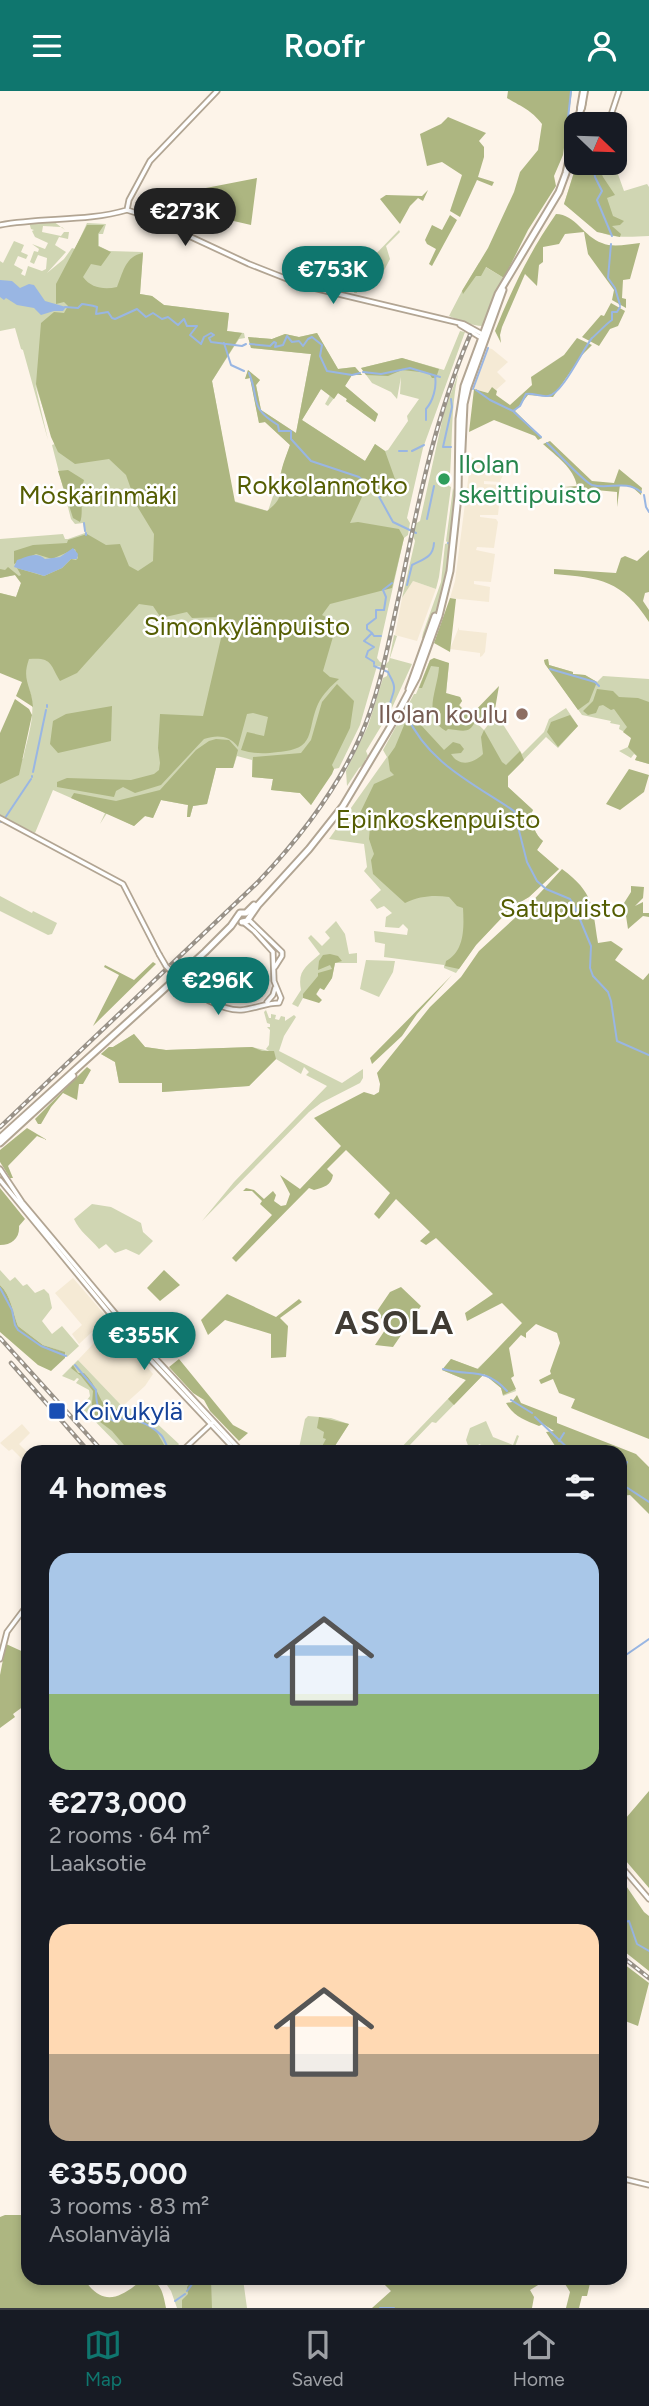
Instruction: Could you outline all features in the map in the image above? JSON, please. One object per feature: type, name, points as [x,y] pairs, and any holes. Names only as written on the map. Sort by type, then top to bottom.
[{"type":"highway","points":[[581,108],[585,91]]},
{"type":"main road","points":[[127,210],[129,200],[150,162],[217,91]]},
{"type":"main road","points":[[612,112],[619,91]]},
{"type":"main road","points":[[580,112],[581,108]]},
{"type":"main road","points":[[0,1138],[205,951],[245,918],[289,871],[343,806],[407,695],[441,605],[450,571],[464,386],[498,294],[554,204],[565,175]]},
{"type":"main road","points":[[0,225],[57,218],[99,217],[127,210],[287,279],[458,324],[484,337]]},
{"type":"main road","points":[[0,818],[122,884],[166,967],[181,982],[234,1009],[243,1010],[281,1000],[274,996]]},
{"type":"main road","points":[[245,918],[276,954],[274,1003]]},
{"type":"main road","points":[[265,1004],[274,996]]},
{"type":"main road","points":[[0,1143],[117,1031]]},
{"type":"main road","points":[[0,1169],[28,1210],[132,1334],[212,1423]]},
{"type":"main road","points":[[0,1180],[129,1337],[233,1445]]},
{"type":"main road","points":[[189,1445],[212,1423]]},
{"type":"main road","points":[[1,1657],[11,1624],[21,1612]]},
{"type":"main road","points":[[627,1875],[649,1899]]},
{"type":"main road","points":[[627,2180],[649,2185]]},
{"type":"shaded area","points":[[488,348],[508,362],[497,372],[506,381],[496,390],[492,387],[488,393],[474,389]]},
{"type":"shaded area","points":[[471,457],[505,470],[500,482],[484,481],[484,484],[501,487],[498,515],[480,515],[498,522],[494,548],[477,547],[476,550],[495,554],[491,582],[474,581],[474,584],[490,587],[489,602],[450,598],[455,581]]},
{"type":"shaded area","points":[[413,581],[436,589],[417,641],[395,635],[402,598]]},
{"type":"shaded area","points":[[459,627],[459,630],[487,633],[482,656],[480,657],[480,653],[450,649]]},
{"type":"shaded area","points":[[73,1278],[105,1315],[105,1320],[79,1344],[72,1334],[82,1325],[55,1293]]},
{"type":"shaded area","points":[[109,1327],[114,1327],[153,1374],[145,1386],[124,1405],[78,1360]]},
{"type":"shaded area","points":[[22,1424],[30,1433],[19,1444],[21,1458],[0,1443]]},
{"type":"green space","points":[[508,91],[572,91],[569,112],[564,112],[563,155],[554,176],[556,186],[528,230],[504,278],[486,267],[463,294],[462,291],[488,248],[514,192],[520,172],[538,150],[542,124],[530,112],[507,98]]},
{"type":"green space","points":[[448,117],[486,133],[479,141],[484,147],[484,157],[478,177],[494,182],[492,186],[477,180],[460,217],[450,211],[462,175],[442,162],[427,166],[420,134],[441,124]]},
{"type":"green space","points":[[573,175],[618,175],[624,191],[647,184],[649,236],[619,236],[601,232],[564,204]]},
{"type":"green space","points":[[573,175],[602,175],[615,195],[607,198],[613,216],[624,221],[620,225],[612,226],[621,234],[620,237],[597,232],[564,204]]},
{"type":"green space","points":[[257,178],[251,225],[196,210],[186,229],[183,226],[191,208],[175,194]]},
{"type":"green space","points":[[428,190],[423,201],[418,198],[410,206],[400,224],[380,199],[386,195],[422,196]]},
{"type":"green space","points":[[556,214],[569,218],[602,243],[640,243],[630,279],[623,280],[622,298],[626,299],[626,308],[612,300],[614,290],[588,254],[584,232],[565,234],[559,244],[543,247],[543,262],[539,265],[537,286],[525,274],[502,327],[501,343],[495,331],[501,315],[530,256]]},
{"type":"green space","points":[[450,215],[457,220],[432,266],[429,264],[436,249],[425,240],[432,225],[442,230]]},
{"type":"green space","name":"Simonkylänpuisto","points":[[53,221],[61,227],[43,226],[42,232],[61,236],[64,232],[69,232],[68,239],[59,237],[55,245],[66,252],[47,273],[64,259],[72,248],[75,249],[87,223],[106,224],[103,234],[99,234],[99,246],[109,251],[143,252],[140,294],[152,296],[164,305],[229,313],[227,331],[244,333],[245,338],[239,339],[212,381],[234,501],[268,511],[290,445],[265,422],[259,423],[250,378],[245,379],[248,370],[260,380],[256,385],[261,410],[296,433],[311,354],[251,348],[248,337],[272,339],[285,334],[299,337],[317,333],[338,369],[355,367],[362,375],[352,375],[345,386],[378,414],[375,422],[338,393],[328,406],[325,404],[330,395],[321,389],[302,420],[365,461],[375,444],[385,451],[388,450],[419,399],[400,394],[401,377],[397,399],[391,392],[372,383],[361,368],[402,358],[444,370],[460,331],[465,332],[423,448],[407,518],[410,523],[408,535],[404,538],[377,658],[386,664],[389,661],[394,635],[397,636],[390,658],[412,664],[391,710],[366,751],[367,762],[359,768],[347,786],[346,771],[368,726],[383,678],[387,676],[388,668],[377,666],[360,725],[339,768],[334,769],[311,805],[300,793],[271,790],[273,779],[252,777],[252,760],[237,756],[233,768],[216,768],[207,804],[193,806],[190,817],[187,817],[188,805],[161,800],[153,818],[145,816],[134,826],[107,813],[100,824],[105,813],[53,790],[35,833],[0,816],[0,748],[23,759],[30,731],[32,702],[0,593],[16,597],[21,583],[15,575],[0,578],[0,539],[63,534],[65,539],[68,539],[85,533],[83,523],[75,524],[71,519],[52,445],[55,444],[35,384],[48,440],[15,328],[0,331],[0,261],[3,263],[14,241],[24,245],[21,252],[28,255],[26,259],[18,256],[14,265],[23,270],[21,274],[25,276],[28,266],[42,271],[46,269],[47,258],[38,255],[34,264],[30,262],[34,251],[38,252],[39,249],[32,244],[45,249],[48,243],[35,237],[29,222]]},
{"type":"green space","name":"Simonkylänpuisto","points":[[87,225],[104,225],[98,234],[98,246],[111,252],[101,266],[91,264],[83,277],[90,284],[103,288],[117,287],[128,261],[143,253],[140,294],[152,296],[164,305],[229,313],[227,331],[242,333],[212,381],[235,502],[267,511],[276,502],[280,495],[282,471],[290,445],[265,422],[259,423],[250,378],[245,379],[248,370],[260,380],[256,385],[261,410],[296,433],[311,354],[251,348],[248,337],[272,339],[285,334],[299,337],[317,333],[338,369],[355,367],[362,375],[352,375],[345,386],[378,414],[375,422],[338,393],[334,399],[321,389],[302,420],[365,461],[375,444],[385,451],[395,479],[381,498],[367,486],[350,523],[399,529],[404,538],[392,588],[330,604],[322,615],[337,623],[323,671],[330,677],[339,679],[327,690],[318,704],[305,743],[290,750],[273,753],[241,750],[247,732],[264,736],[268,717],[247,714],[238,747],[231,740],[222,737],[204,739],[161,785],[135,793],[123,787],[116,791],[114,797],[57,787],[57,782],[67,778],[131,780],[159,770],[160,714],[203,716],[225,621],[222,617],[192,618],[187,612],[161,618],[153,606],[139,604],[77,673],[60,681],[49,663],[42,659],[29,659],[26,678],[33,707],[16,696],[22,682],[0,673],[0,593],[16,597],[21,583],[15,575],[0,578],[0,569],[5,570],[8,567],[19,576],[21,575],[17,568],[44,576],[62,568],[71,559],[78,558],[75,549],[52,559],[36,554],[14,564],[14,551],[33,545],[67,543],[68,540],[87,534],[106,545],[120,544],[129,566],[138,571],[153,561],[154,534],[137,506],[126,475],[109,459],[75,464],[58,452],[36,384],[41,323],[54,312],[64,313],[68,306],[64,302],[56,304],[56,284]]},
{"type":"green space","points":[[399,230],[386,246],[390,259],[379,280],[366,277],[359,282],[357,293],[354,293],[357,280],[363,276],[371,259]]},
{"type":"green space","points":[[479,263],[504,278],[484,326],[449,316]]},
{"type":"green space","points":[[611,303],[625,311],[618,326],[610,329],[599,346],[582,337],[601,315],[604,316]]},
{"type":"green space","points":[[577,338],[592,345],[553,397],[528,395],[515,411],[542,438],[538,440],[535,436],[494,420],[469,432],[474,389],[488,393],[492,387],[497,391],[496,395],[510,405],[532,385],[531,377],[564,355]]},
{"type":"green space","points":[[402,358],[439,369],[436,378],[432,378],[429,373],[402,370],[388,376],[366,375],[361,368]]},
{"type":"green space","points":[[458,374],[453,416],[451,487],[436,589],[413,581],[402,598],[415,541],[415,524],[420,521],[444,412]]},
{"type":"green space","points":[[550,441],[592,481],[614,483],[619,469],[642,488],[641,495],[631,486],[620,485],[617,507],[617,492],[564,487],[577,486],[568,468],[543,444]]},
{"type":"green space","points":[[68,470],[84,480],[80,522],[73,518],[58,471]]},
{"type":"green space","points":[[453,488],[456,497],[448,570],[442,598],[425,639],[422,638],[423,633],[441,582]]},
{"type":"green space","points":[[649,550],[649,592],[645,593],[643,601],[649,610],[649,622],[619,589],[584,577],[554,574],[554,569],[616,573],[621,558],[625,556],[637,561]]},
{"type":"green space","points":[[450,598],[456,599],[450,652],[434,643]]},
{"type":"green space","points":[[434,658],[449,663],[446,693],[460,697],[462,701],[459,705],[470,716],[499,686],[495,709],[475,721],[468,730],[446,731],[434,718],[433,702],[439,667],[431,666],[422,688],[419,688],[430,660]]},
{"type":"green space","points":[[548,659],[549,665],[573,674],[585,675],[597,682],[603,676],[649,679],[649,764],[635,760],[637,756],[634,754],[631,758],[619,751],[628,747],[632,741],[630,735],[619,729],[620,725],[582,715],[545,664],[544,660]]},
{"type":"green space","points":[[548,659],[549,665],[573,674],[585,675],[597,682],[589,702],[578,710],[545,664],[544,660]]},
{"type":"green space","name":"Epinkoskenpuisto","points":[[430,660],[449,663],[446,694],[460,697],[462,701],[459,706],[484,730],[488,725],[485,718],[495,712],[522,754],[544,732],[549,719],[566,708],[578,726],[558,748],[546,737],[508,776],[508,787],[533,810],[530,816],[532,823],[543,841],[537,850],[559,869],[529,897],[512,907],[476,945],[456,973],[444,968],[444,965],[384,957],[385,944],[375,942],[374,931],[407,935],[408,929],[403,924],[399,928],[385,927],[386,917],[392,913],[384,906],[377,909],[370,900],[381,890],[364,871],[367,867],[364,844],[329,839],[387,757],[383,750],[416,694]]},
{"type":"green space","points":[[337,684],[354,701],[350,728],[332,765],[332,774],[311,805],[300,793],[271,790],[273,779],[252,777],[253,757],[301,753],[311,740],[322,702]]},
{"type":"green space","points":[[597,689],[613,691],[619,697],[638,698],[649,702],[649,764],[635,760],[637,756],[628,747],[631,738],[623,732],[627,727],[614,709],[603,705],[599,706],[596,713],[588,715],[583,711],[593,701]]},
{"type":"green space","points":[[15,699],[29,709],[32,715],[19,775],[0,784],[0,733]]},
{"type":"green space","points":[[112,706],[111,741],[58,753],[50,744],[53,721],[66,714]]},
{"type":"green space","name":"Epinkoskenpuisto","points":[[412,706],[419,716],[420,724],[444,750],[453,742],[460,744],[464,749],[461,753],[451,754],[458,761],[471,762],[483,754],[481,737],[484,730],[506,765],[520,751],[524,760],[508,776],[508,787],[533,810],[530,816],[532,823],[543,841],[537,850],[559,869],[529,897],[512,907],[476,945],[459,969],[445,966],[460,945],[463,908],[457,906],[449,897],[443,896],[421,897],[405,903],[373,874],[371,860],[374,854],[369,839],[370,826],[360,813],[374,784],[394,775],[390,771],[388,757]]},
{"type":"green space","points":[[570,715],[578,726],[558,747],[547,732],[551,722]]},
{"type":"green space","points":[[216,739],[229,740],[238,750],[233,768],[216,768],[207,804],[193,806],[190,817],[187,817],[188,805],[161,800],[153,818],[145,816],[134,826],[71,798],[74,793],[116,801],[160,790],[196,750]]},
{"type":"green space","points":[[629,769],[649,775],[644,792],[620,810],[606,804]]},
{"type":"green space","name":"Satupuisto","points":[[562,869],[580,885],[590,901],[598,943],[611,941],[623,949],[615,960],[643,980],[649,973],[649,1439],[571,1408],[575,1399],[559,1393],[553,1379],[541,1384],[539,1380],[551,1374],[560,1343],[557,1333],[536,1324],[526,1333],[526,1338],[521,1335],[509,1348],[514,1376],[511,1378],[516,1389],[503,1395],[501,1388],[484,1374],[454,1405],[448,1399],[466,1380],[442,1370],[451,1359],[478,1369],[522,1323],[502,1303],[467,1321],[465,1313],[493,1294],[436,1238],[426,1245],[420,1241],[430,1232],[396,1199],[379,1219],[374,1214],[390,1193],[346,1150],[327,1169],[333,1175],[329,1184],[314,1190],[309,1188],[236,1262],[232,1258],[272,1215],[260,1204],[262,1201],[252,1191],[243,1191],[246,1188],[254,1190],[264,1199],[273,1191],[276,1195],[274,1201],[281,1206],[286,1205],[290,1194],[280,1175],[300,1189],[341,1146],[314,1118],[364,1092],[374,1095],[379,1092],[377,1073],[430,1007],[461,977],[479,951],[528,906]]},
{"type":"green space","points":[[631,886],[644,887],[643,898],[635,906],[643,902],[643,913],[649,913],[649,917],[643,916],[628,929],[624,903],[631,892]]},
{"type":"green space","points":[[0,896],[57,923],[52,934],[48,935],[0,911]]},
{"type":"green space","points":[[336,921],[345,934],[349,954],[357,953],[357,963],[335,963],[332,978],[324,990],[320,988],[316,995],[303,998],[298,1007],[292,1004],[301,990],[302,973],[320,954],[308,938],[311,935],[322,946],[330,938],[325,932]]},
{"type":"green space","points":[[323,955],[338,956],[342,961],[335,963],[332,978],[324,990],[320,988],[316,994],[322,1000],[319,1003],[303,998],[318,973],[332,969],[330,965],[318,970]]},
{"type":"green space","points":[[366,960],[395,961],[393,972],[379,997],[360,989]]},
{"type":"green space","points":[[153,962],[156,964],[93,1026],[119,975],[104,967],[105,965],[134,980]]},
{"type":"green space","points":[[452,975],[417,1014],[402,1036],[372,1064],[370,1058]]},
{"type":"green space","points":[[266,1010],[269,1018],[271,1014],[276,1015],[275,1019],[279,1020],[281,1016],[285,1017],[285,1021],[294,1015],[296,1017],[284,1036],[279,1051],[342,1083],[363,1069],[363,1078],[360,1083],[309,1112],[202,1221],[234,1182],[327,1086],[306,1075],[309,1072],[304,1067],[301,1074],[276,1059],[249,1086],[162,1092],[162,1083],[119,1083],[115,1062],[101,1054],[134,1034],[145,1047],[166,1050],[252,1047],[269,1051],[266,1049],[269,1045],[270,1030],[267,1027],[270,1027],[270,1024],[267,1023],[264,1012]]},
{"type":"green space","points":[[134,1034],[145,1047],[166,1050],[252,1047],[262,1051],[274,1051],[276,1059],[249,1086],[162,1092],[162,1083],[119,1083],[115,1062],[101,1054]]},
{"type":"green space","points":[[87,1067],[91,1070],[83,1084],[79,1084],[77,1100],[63,1093],[41,1124],[38,1124],[35,1119]]},
{"type":"green space","points":[[27,1128],[47,1140],[37,1136],[8,1166],[13,1178],[10,1178],[0,1162],[0,1150]]},
{"type":"green space","points":[[0,1188],[25,1219],[14,1240],[0,1245]]},
{"type":"green space","points":[[92,1204],[111,1207],[141,1223],[143,1232],[153,1241],[139,1255],[126,1249],[115,1253],[106,1244],[99,1249],[74,1219]]},
{"type":"green space","points":[[0,1270],[10,1281],[15,1277],[35,1293],[44,1289],[49,1294],[52,1308],[42,1321],[52,1334],[62,1326],[79,1346],[67,1357],[64,1352],[43,1345],[18,1326],[9,1299],[0,1285]]},
{"type":"green space","points":[[164,1270],[180,1285],[160,1301],[147,1288]]},
{"type":"green space","points":[[0,1285],[9,1299],[18,1326],[43,1345],[65,1352],[65,1358],[51,1371],[38,1365],[0,1332]]},
{"type":"green space","points":[[401,1287],[421,1306],[393,1347],[375,1345],[389,1324],[375,1314],[390,1292]]},
{"type":"green space","points":[[227,1294],[276,1317],[299,1299],[302,1302],[280,1318],[288,1326],[286,1357],[271,1358],[271,1334],[225,1320],[208,1335],[201,1320]]},
{"type":"green space","points":[[501,1346],[509,1350],[505,1366],[516,1391],[503,1396],[501,1388],[484,1374],[436,1423],[432,1422],[410,1445],[404,1445],[466,1380],[442,1370],[451,1359],[477,1369]]},
{"type":"green space","points":[[179,1359],[233,1425],[248,1433],[239,1441],[210,1411],[204,1400],[193,1393],[169,1367]]},
{"type":"green space","points":[[78,1360],[121,1405],[131,1409],[136,1404],[179,1444],[118,1445],[85,1411],[81,1414],[79,1411],[90,1396],[89,1390],[76,1383],[79,1379],[74,1381],[62,1376]]},
{"type":"green space","points":[[73,1365],[78,1373],[84,1373],[105,1406],[112,1405],[125,1416],[147,1421],[164,1445],[124,1445],[112,1431],[91,1415],[93,1391],[71,1368]]},
{"type":"green space","points":[[517,1395],[521,1403],[557,1417],[557,1423],[613,1445],[554,1445],[546,1432],[554,1431],[543,1424],[539,1426],[516,1415],[506,1403],[512,1402]]},
{"type":"green space","points":[[308,1416],[331,1418],[349,1424],[336,1445],[300,1445]]},
{"type":"green space","points":[[319,1417],[349,1424],[336,1445],[323,1445],[326,1439],[323,1438],[324,1432],[317,1428]]},
{"type":"green space","points":[[486,1421],[493,1437],[513,1445],[468,1445],[466,1440],[470,1428]]},
{"type":"green space","points":[[627,1450],[636,1454],[649,1467],[649,1514],[630,1495],[627,1495]]},
{"type":"green space","points":[[6,1644],[21,1651],[21,1708],[13,1714],[15,1717],[0,1728],[0,1675]]},
{"type":"green space","points":[[649,1791],[649,1888],[627,1862],[627,1817]]},
{"type":"green space","points":[[627,1887],[649,1916],[649,1971],[627,1954]]},
{"type":"green space","points":[[627,1966],[649,1983],[638,2026],[627,2022]]},
{"type":"green space","points":[[21,2215],[21,2285],[89,2285],[98,2294],[112,2297],[135,2285],[158,2285],[166,2308],[0,2308],[0,2217]]},
{"type":"green space","points":[[167,2285],[244,2285],[247,2308],[177,2308]]},
{"type":"green space","points":[[211,2285],[212,2308],[182,2308],[182,2300],[188,2294],[187,2287]]},
{"type":"green space","points":[[385,2285],[538,2285],[530,2290],[534,2297],[532,2308],[372,2308],[391,2291]]},
{"type":"green space","points":[[566,2285],[590,2285],[587,2296],[582,2296],[579,2308],[566,2308],[570,2292]]},
{"type":"water","points":[[0,280],[12,281],[20,288],[34,285],[45,301],[66,307],[63,311],[41,315],[34,308],[17,305],[6,298],[4,300],[0,297]]},
{"type":"water","points":[[73,548],[78,554],[77,559],[71,559],[62,568],[44,576],[14,567],[17,560],[28,556],[39,555],[45,559],[60,557]]},
{"type":"waterway","points":[[569,112],[571,91]]},
{"type":"waterway","points":[[595,175],[602,191],[597,200],[612,236]]},
{"type":"waterway","points":[[611,244],[608,278],[615,288],[620,305]]},
{"type":"waterway","points":[[65,307],[78,308],[82,304],[93,306],[97,307],[96,314],[108,312],[115,319],[137,309],[146,317],[153,313],[162,319],[168,317],[178,325],[184,319],[187,326],[197,326],[190,335],[201,344],[204,337],[211,333],[214,335],[209,338],[211,342],[242,346],[246,344]]},
{"type":"waterway","points":[[476,390],[513,411],[520,406],[526,394],[554,394],[592,338],[612,320],[612,312],[617,312],[620,307]]},
{"type":"waterway","points":[[250,344],[270,346],[274,342],[275,347],[283,345],[287,336],[292,342],[299,341],[303,346],[312,337],[322,345],[320,356],[327,371],[352,375],[360,373]]},
{"type":"waterway","points":[[224,343],[231,365],[244,371]]},
{"type":"waterway","points":[[473,389],[488,348]]},
{"type":"waterway","points":[[363,372],[381,374],[410,368],[440,377]]},
{"type":"waterway","points":[[249,373],[256,402],[262,413],[278,425],[279,431],[291,431],[291,439],[311,461],[359,477],[377,493],[393,522],[416,533]]},
{"type":"waterway","points":[[426,420],[426,409],[435,389],[435,376]]},
{"type":"waterway","points":[[451,399],[452,407],[443,447],[451,447]]},
{"type":"waterway","points":[[514,412],[541,437]]},
{"type":"waterway","points":[[547,443],[588,483],[599,486],[629,486],[641,492]]},
{"type":"waterway","points":[[412,451],[424,445]]},
{"type":"waterway","points":[[399,451],[407,451]]},
{"type":"waterway","points":[[427,519],[434,486]]},
{"type":"waterway","points":[[644,495],[649,512]]},
{"type":"waterway","points":[[84,523],[85,531]]},
{"type":"waterway","points":[[407,585],[412,565],[430,555],[434,543]]},
{"type":"waterway","points":[[374,664],[366,657],[368,651],[374,647],[364,641],[372,633],[367,629],[367,625],[376,618],[376,610],[384,610],[386,597],[383,590],[392,583]]},
{"type":"waterway","points":[[372,633],[374,636],[381,636]]},
{"type":"waterway","points":[[374,666],[388,672],[393,681],[390,707]]},
{"type":"waterway","points":[[550,669],[595,682],[599,686]]},
{"type":"waterway","points":[[33,772],[46,710]]},
{"type":"waterway","points":[[406,714],[415,731],[439,759],[514,811],[527,862],[537,881],[546,889],[570,899],[574,905],[591,946],[590,968],[593,976],[608,992],[611,1001],[617,1041],[649,1055]]},
{"type":"waterway","points":[[5,818],[31,779]]},
{"type":"waterway","points":[[0,1288],[12,1310],[18,1330],[41,1346],[66,1356]]},
{"type":"waterway","points":[[75,1365],[96,1390],[97,1405],[104,1415],[114,1421],[126,1419],[145,1424],[161,1435],[166,1445]]},
{"type":"waterway","points":[[443,1369],[484,1375],[507,1391]]},
{"type":"waterway","points":[[511,1400],[532,1413]]},
{"type":"waterway","points":[[535,1417],[565,1445]]},
{"type":"waterway","points":[[559,1441],[564,1433]]},
{"type":"waterway","points":[[627,1488],[649,1502]]},
{"type":"waterway","points":[[627,1654],[649,1639]]},
{"type":"waterway","points":[[627,1921],[637,1944],[649,1951]]},
{"type":"waterway","points":[[187,2291],[192,2285]]},
{"type":"waterway","points":[[175,2301],[185,2294]]},
{"type":"waterway","points":[[380,2308],[394,2308]]},
{"type":"railway","points":[[0,1127],[258,882],[303,831],[341,775],[361,735],[374,700],[437,429],[470,335]]},
{"type":"railway","points":[[0,1338],[97,1445]]},
{"type":"railway","points":[[11,1363],[83,1445]]},
{"type":"railway","points":[[627,1961],[649,1978]]},
{"type":"place","name":"Ilolan skeittipuisto","points":[[444,479]]},
{"type":"place","name":"Ilolan koulu","points":[[522,714]]},
{"type":"place","name":"Koivukylä","points":[[57,1411]]},
{"type":"district","name":"ASOLA","points":[[395,1322]]},
{"type":"park label","name":"Rokkolannotko","points":[[322,485]]},
{"type":"park label","name":"Möskärinmäki","points":[[98,495]]}]
